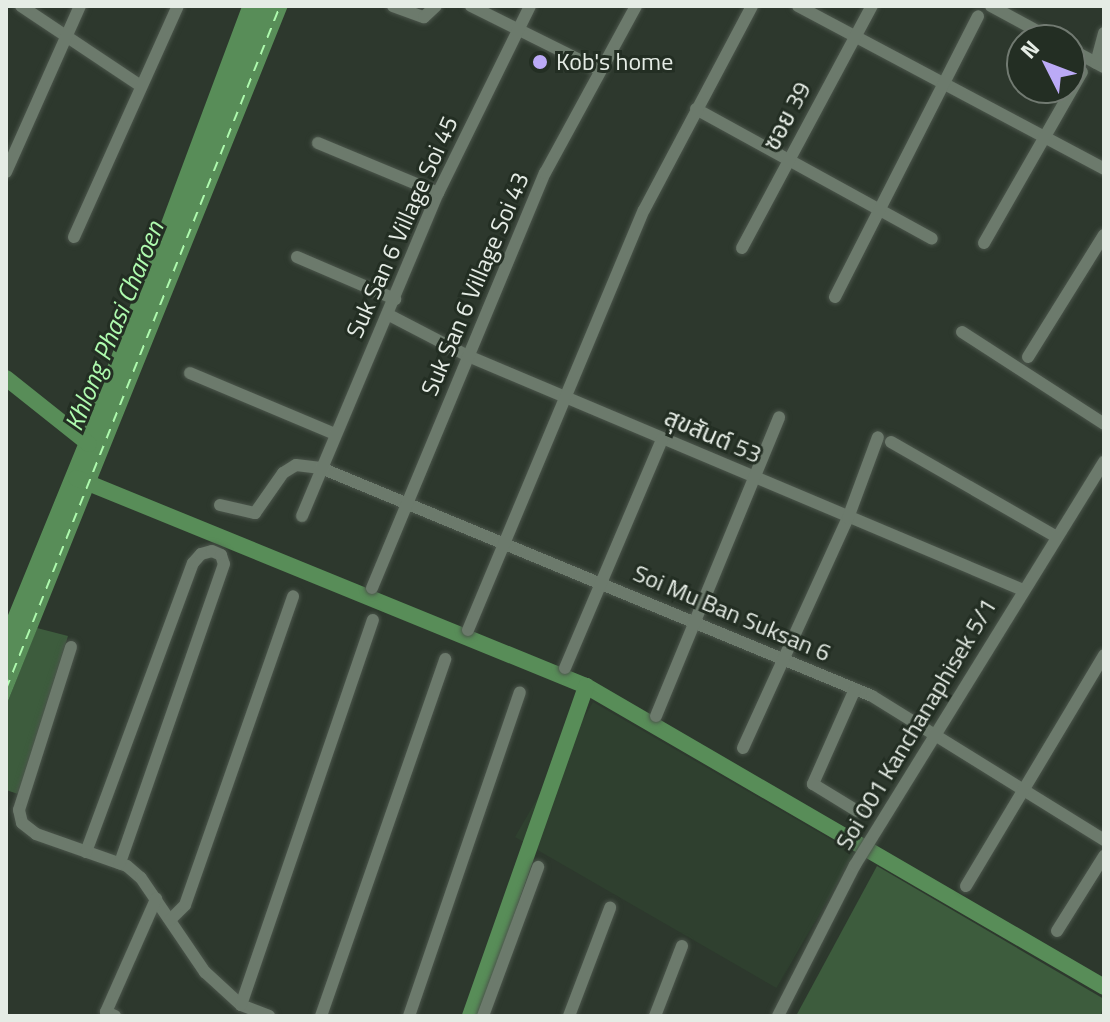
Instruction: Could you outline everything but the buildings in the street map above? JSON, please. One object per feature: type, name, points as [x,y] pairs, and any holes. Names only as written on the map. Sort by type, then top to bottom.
[{"type":"street","points":[[21,6],[141,86]]},
{"type":"street","points":[[6,172],[80,6]]},
{"type":"street","points":[[74,237],[178,6]]},
{"type":"street","points":[[393,6],[417,17],[436,6]]},
{"type":"street","points":[[471,6],[600,70]]},
{"type":"street","name":"Suk San 6 Village Soi 45","points":[[302,516],[438,193],[530,6]]},
{"type":"street","name":"Suk San 6 Village Soi 43","points":[[372,588],[545,173],[636,6]]},
{"type":"street","points":[[468,630],[644,210],[752,6]]},
{"type":"street","points":[[798,6],[1104,169]]},
{"type":"street","name":"ซอย 39","points":[[742,248],[872,6]]},
{"type":"street","points":[[991,6],[1024,24]]},
{"type":"street","points":[[835,297],[947,83],[978,16]]},
{"type":"street","points":[[1100,65],[1104,33]]},
{"type":"street","points":[[984,243],[1064,104]]},
{"type":"street","points":[[696,109],[932,239]]},
{"type":"street","points":[[318,143],[438,193]]},
{"type":"street","points":[[1028,357],[1104,235]]},
{"type":"street","points":[[297,257],[395,299]]},
{"type":"street","name":"สุขสันต์ 53","points":[[389,315],[468,356],[848,518],[943,552],[1023,590]]},
{"type":"street","points":[[962,332],[1104,424]]},
{"type":"street","points":[[190,373],[335,434]]},
{"type":"street","points":[[656,716],[779,417]]},
{"type":"street","points":[[743,748],[848,518],[878,437]]},
{"type":"street","points":[[565,668],[662,439]]},
{"type":"street","points":[[891,442],[1057,537]]},
{"type":"street","name":"Soi 001 Kanchanaphisek 5/1","points":[[778,1016],[855,865],[1104,462]]},
{"type":"street","points":[[220,505],[255,513],[283,473],[296,465],[321,468]]},
{"type":"street","name":"Soi Mu Ban Suksan 6","points":[[321,468],[855,689],[1104,840]]},
{"type":"street","points":[[86,852],[193,563],[201,554],[212,551],[221,555],[224,564],[120,863]]},
{"type":"street","points":[[170,920],[185,905],[293,596]]},
{"type":"street","points":[[241,1005],[373,620]]},
{"type":"street","points":[[71,647],[19,810],[22,823],[36,834],[120,863],[141,878],[205,972],[241,1005],[269,1016]]},
{"type":"street","points":[[966,886],[1104,655]]},
{"type":"street","points":[[321,1016],[445,659]]},
{"type":"street","points":[[855,689],[813,784],[857,811]]},
{"type":"street","points":[[409,1016],[520,692]]},
{"type":"street","points":[[1057,931],[1104,856]]},
{"type":"street","points":[[483,1016],[538,867]]},
{"type":"street","points":[[108,1015],[156,899]]},
{"type":"street","points":[[569,1016],[610,908]]},
{"type":"street","points":[[655,1016],[682,946]]},
{"type":"shaded area","points":[[242,6],[288,6],[6,706],[6,620],[84,429]]},
{"type":"shaded area","points":[[37,628],[68,636],[18,794],[6,790],[6,706]]},
{"type":"shaded area","points":[[593,702],[855,853],[777,988],[515,837]]},
{"type":"shaded area","points":[[877,866],[1104,999],[1101,1016],[796,1016]]},
{"type":"waterway","name":"Khlong Phasi Charoen","points":[[6,378],[89,444]]},
{"type":"waterway","points":[[76,478],[586,686],[1104,987]]},
{"type":"waterway","points":[[470,1016],[586,686]]},
{"type":"ferry route","points":[[6,689],[280,6]]},
{"type":"place","name":"Kob's home","points":[[540,62]]}]
